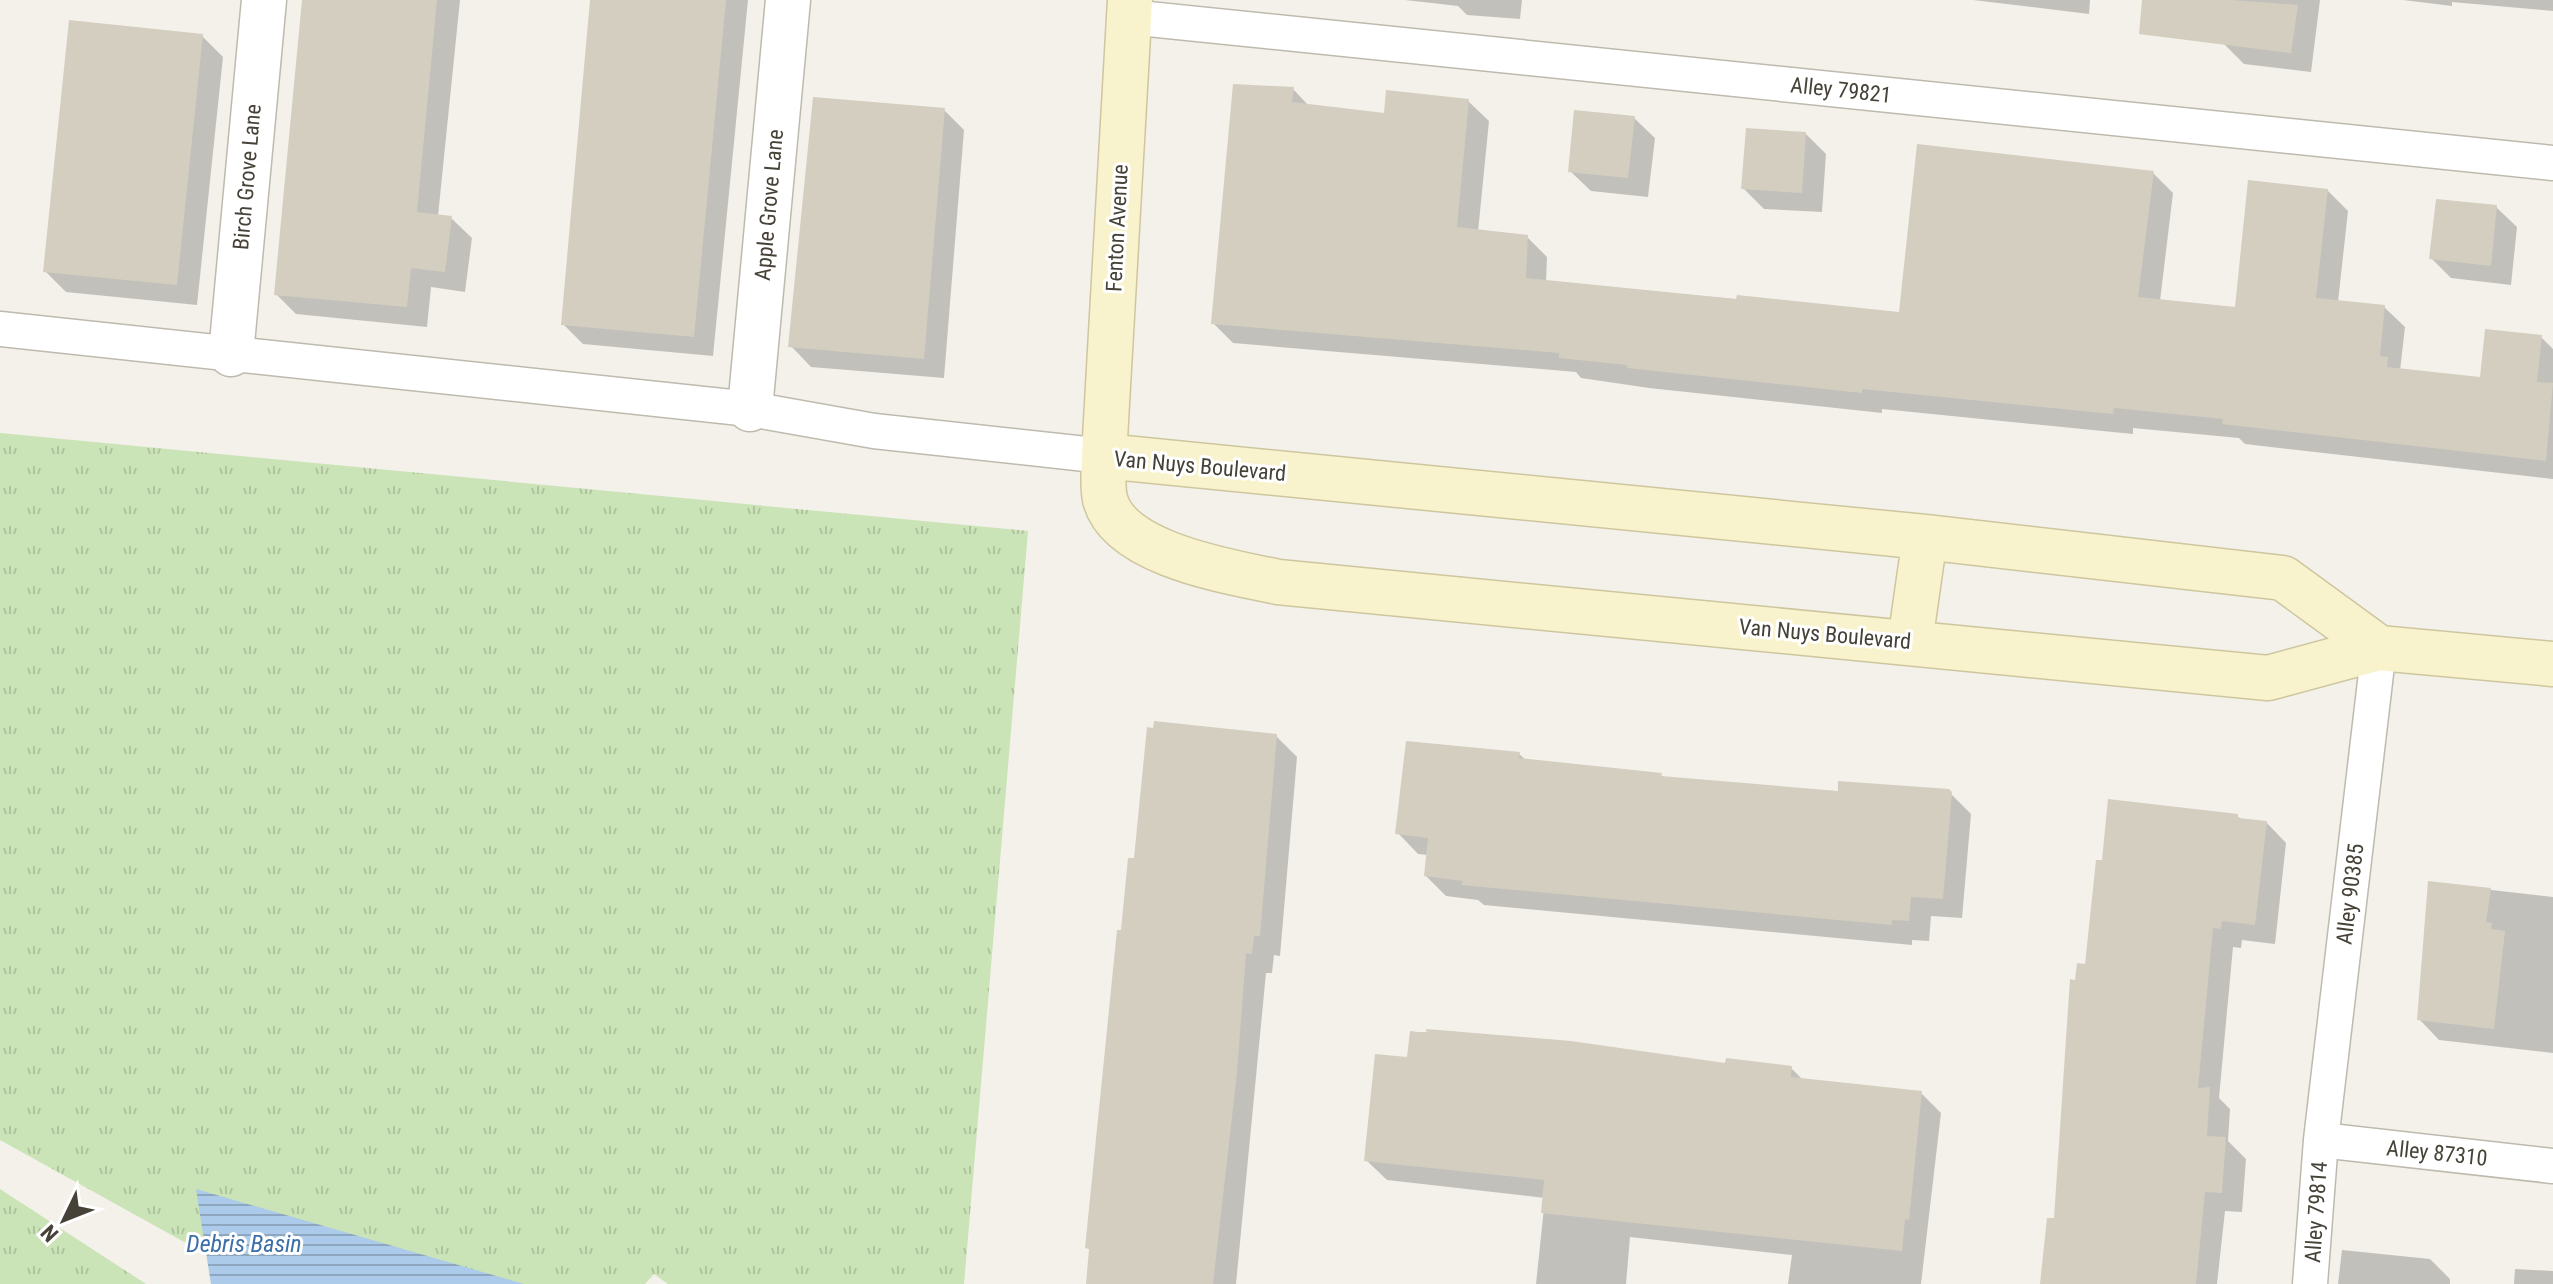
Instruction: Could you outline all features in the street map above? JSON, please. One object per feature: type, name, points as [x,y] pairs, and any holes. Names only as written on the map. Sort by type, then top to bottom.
[{"type":"street","name":"Birch Grove Lane","points":[[231,354],[264,0]]},
{"type":"street","name":"Apple Grove Lane","points":[[750,409],[788,0]]},
{"type":"street","name":"Fenton Avenue","points":[[1104,456],[1130,8]]},
{"type":"street","name":"Van Nuys Boulevard","points":[[2379,648],[2283,578],[1925,537],[1104,456],[1105,501],[1121,525],[1172,556],[1278,582],[2268,678],[2379,648],[2553,664]]},
{"type":"street","points":[[1910,642],[1925,537]]},
{"type":"lane","name":"Alley 79821","points":[[1130,8],[2553,163]]},
{"type":"lane","points":[[0,329],[750,409],[874,431],[1104,456]]},
{"type":"lane","name":"Alley 90385","points":[[2321,1140],[2379,648]]},
{"type":"lane","name":"Alley 87310","points":[[2321,1140],[2553,1166]]},
{"type":"lane","name":"Alley 79814","points":[[2310,1284],[2321,1140]]},
{"type":"green space","points":[[0,433],[1028,531],[964,1284],[668,1284],[654,1274],[645,1284],[260,1284],[0,1140]]},
{"type":"green space","points":[[0,1189],[146,1284],[0,1284]]},
{"type":"water","name":"Debris Basin","points":[[196,1189],[524,1284],[211,1284]]},
{"type":"building","points":[[302,0],[437,0],[417,212],[452,216],[445,272],[411,268],[407,307],[274,295]]},
{"type":"building","points":[[590,0],[726,0],[694,337],[561,325]]},
{"type":"building","points":[[2142,0],[2231,0],[2298,5],[2291,53],[2139,34]]},
{"type":"building","points":[[69,20],[203,34],[177,285],[43,272]]},
{"type":"building","points":[[1233,84],[1294,87],[1292,102],[1384,113],[1386,90],[1469,99],[1457,227],[1528,235],[1526,278],[1736,299],[1737,295],[1899,312],[1917,144],[2154,171],[2138,297],[2235,307],[2248,180],[2328,189],[2316,298],[2385,305],[2380,356],[2388,357],[2387,367],[2480,377],[2485,329],[2542,335],[2537,382],[2553,383],[2546,461],[2222,424],[2223,419],[2114,408],[2113,414],[1862,389],[1862,393],[1627,368],[1627,365],[1559,358],[1559,353],[1211,324]]},
{"type":"building","points":[[813,97],[945,108],[924,359],[788,347]]},
{"type":"building","points":[[1574,110],[1635,116],[1628,178],[1568,172]]},
{"type":"building","points":[[1746,128],[1806,132],[1802,193],[1741,189]]},
{"type":"building","points":[[2436,199],[2497,205],[2491,266],[2429,259]]},
{"type":"building","points":[[1154,721],[1277,734],[1260,936],[1254,936],[1252,954],[1246,953],[1237,1073],[1213,1284],[1086,1284],[1089,1249],[1085,1248],[1117,930],[1121,930],[1128,858],[1134,858],[1147,727],[1153,728]]},
{"type":"building","points":[[1406,741],[1520,752],[1519,758],[1662,773],[1661,776],[1838,791],[1838,781],[1949,789],[1952,792],[1943,899],[1911,897],[1909,921],[1892,920],[1892,925],[1461,885],[1463,881],[1424,876],[1428,838],[1395,834]]},
{"type":"building","points":[[2108,799],[2238,814],[2238,818],[2267,821],[2255,925],[2222,921],[2221,929],[2213,928],[2198,1088],[2210,1087],[2207,1136],[2226,1137],[2222,1193],[2205,1192],[2196,1284],[2040,1284],[2047,1218],[2054,1218],[2070,979],[2075,980],[2077,963],[2085,964],[2096,860],[2102,860]]},
{"type":"building","points":[[2428,881],[2491,888],[2486,922],[2492,923],[2491,929],[2505,931],[2494,1029],[2417,1020]]},
{"type":"building","points":[[1426,1029],[1571,1041],[1725,1063],[1726,1058],[1792,1066],[1791,1077],[1922,1091],[1909,1220],[1905,1219],[1902,1251],[1541,1213],[1544,1180],[1364,1161],[1375,1054],[1407,1057],[1410,1031],[1427,1033]]}]
